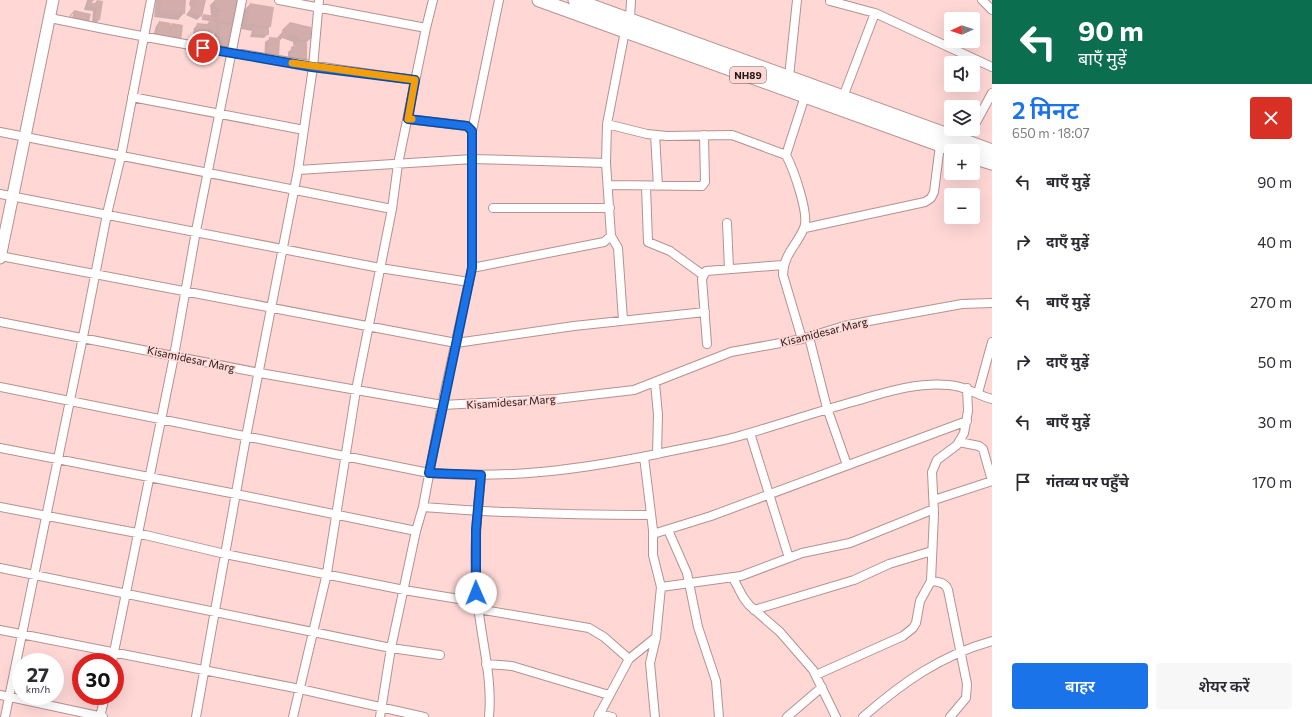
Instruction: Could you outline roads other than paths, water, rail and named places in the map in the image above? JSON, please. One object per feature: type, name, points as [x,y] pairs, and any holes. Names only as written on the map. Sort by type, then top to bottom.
[{"type":"main road","name":"NH89","points":[[538,0],[628,25],[789,77],[956,144]]},
{"type":"main road","name":"NH89","points":[[575,0],[628,25],[805,96],[944,145]]},
{"type":"main road","name":"NH89","points":[[980,149],[992,151]]},
{"type":"main road","points":[[980,159],[992,163]]},
{"type":"street","points":[[53,0],[26,138],[0,256],[95,273],[369,328],[456,343],[623,320],[705,312]]},
{"type":"street","points":[[5,717],[83,338],[106,214],[121,156],[152,0]]},
{"type":"street","points":[[0,630],[113,653],[174,356],[184,292],[209,173],[242,0]]},
{"type":"street","points":[[279,0],[319,4],[426,28]]},
{"type":"street","points":[[293,717],[327,573],[356,390],[392,209],[398,164],[433,0]]},
{"type":"street","points":[[380,717],[390,648],[416,531],[424,507],[442,406],[472,268],[472,131],[499,0]]},
{"type":"street","points":[[623,320],[618,248],[611,236],[606,163],[607,124],[628,25],[631,0]]},
{"type":"street","points":[[789,77],[797,0]]},
{"type":"street","points":[[982,0],[992,10]]},
{"type":"street","points":[[830,1],[875,13],[992,67]]},
{"type":"street","points":[[196,717],[246,437],[273,308],[298,170],[319,4]]},
{"type":"street","points":[[842,97],[875,13]]},
{"type":"street","points":[[50,18],[144,37],[312,67],[415,80]]},
{"type":"street","points":[[980,116],[992,94]]},
{"type":"street","points":[[805,96],[786,155],[804,209],[805,228],[783,265],[783,275],[806,338],[827,408],[848,465]]},
{"type":"street","points":[[132,97],[304,130]]},
{"type":"street","points":[[408,119],[467,126],[472,131]]},
{"type":"street","points":[[607,124],[655,135],[732,135],[786,155]]},
{"type":"street","points":[[0,132],[392,209]]},
{"type":"street","points":[[655,135],[658,186]]},
{"type":"street","points":[[608,185],[698,187],[704,184],[704,136]]},
{"type":"street","points":[[805,228],[925,202],[931,198],[934,192],[940,145]]},
{"type":"street","points":[[298,170],[473,158],[606,163]]},
{"type":"street","points":[[646,186],[648,242],[670,251],[703,275]]},
{"type":"street","points":[[0,194],[380,268],[469,282]]},
{"type":"street","points":[[493,208],[610,208]]},
{"type":"street","points":[[727,223],[729,268]]},
{"type":"street","points":[[472,268],[604,242],[611,236]]},
{"type":"street","points":[[707,344],[702,279],[706,271],[729,268],[783,265]]},
{"type":"street","name":"Kisamidesar Marg","points":[[0,322],[260,373],[442,406],[619,393],[655,383],[712,358],[730,352],[806,338],[844,326],[962,304],[992,304]]},
{"type":"street","points":[[978,393],[992,342]]},
{"type":"street","points":[[655,383],[658,415],[657,454]]},
{"type":"street","points":[[0,387],[429,473],[481,475],[537,474],[597,466],[644,457],[750,433],[827,408],[901,388],[936,384],[967,388],[992,399]]},
{"type":"street","points":[[816,675],[909,632],[916,623],[920,601],[931,581],[934,509],[932,479],[934,465],[959,442],[967,421],[967,388]]},
{"type":"street","points":[[653,534],[711,516],[967,421]]},
{"type":"street","points":[[750,433],[788,558]]},
{"type":"street","points":[[934,500],[992,481],[983,449],[979,446],[959,442]]},
{"type":"street","points":[[0,448],[58,458],[148,478],[236,494],[336,516],[416,531]]},
{"type":"street","points":[[644,457],[653,534],[653,555],[661,587],[656,638],[650,663],[655,717]]},
{"type":"street","points":[[481,475],[477,512],[478,605],[491,689],[489,717]]},
{"type":"street","points":[[0,507],[137,532],[225,554],[327,573],[589,628],[604,637],[629,659]]},
{"type":"street","points":[[424,507],[477,512],[651,515]]},
{"type":"street","points":[[661,587],[689,582],[733,578],[762,569],[809,551],[850,543],[934,509]]},
{"type":"street","points":[[668,530],[683,563],[689,582],[691,599],[698,627],[716,681],[719,717]]},
{"type":"street","points":[[754,610],[854,580],[889,564],[932,551]]},
{"type":"street","points":[[0,568],[125,592],[390,648],[440,655]]},
{"type":"street","points":[[733,578],[742,598],[786,638],[816,675],[836,717]]},
{"type":"street","points":[[931,581],[942,582],[946,586],[961,652],[967,692],[966,698],[950,717]]},
{"type":"street","points":[[612,717],[599,716],[629,659],[656,638]]},
{"type":"street","points":[[863,717],[914,676],[961,652],[992,641]]},
{"type":"street","points":[[124,655],[300,689],[382,706],[424,717]]},
{"type":"street","points":[[486,664],[512,666],[609,695]]},
{"type":"street","points":[[787,717],[822,687]]},
{"type":"street","points":[[0,694],[101,717],[103,705]]}]
